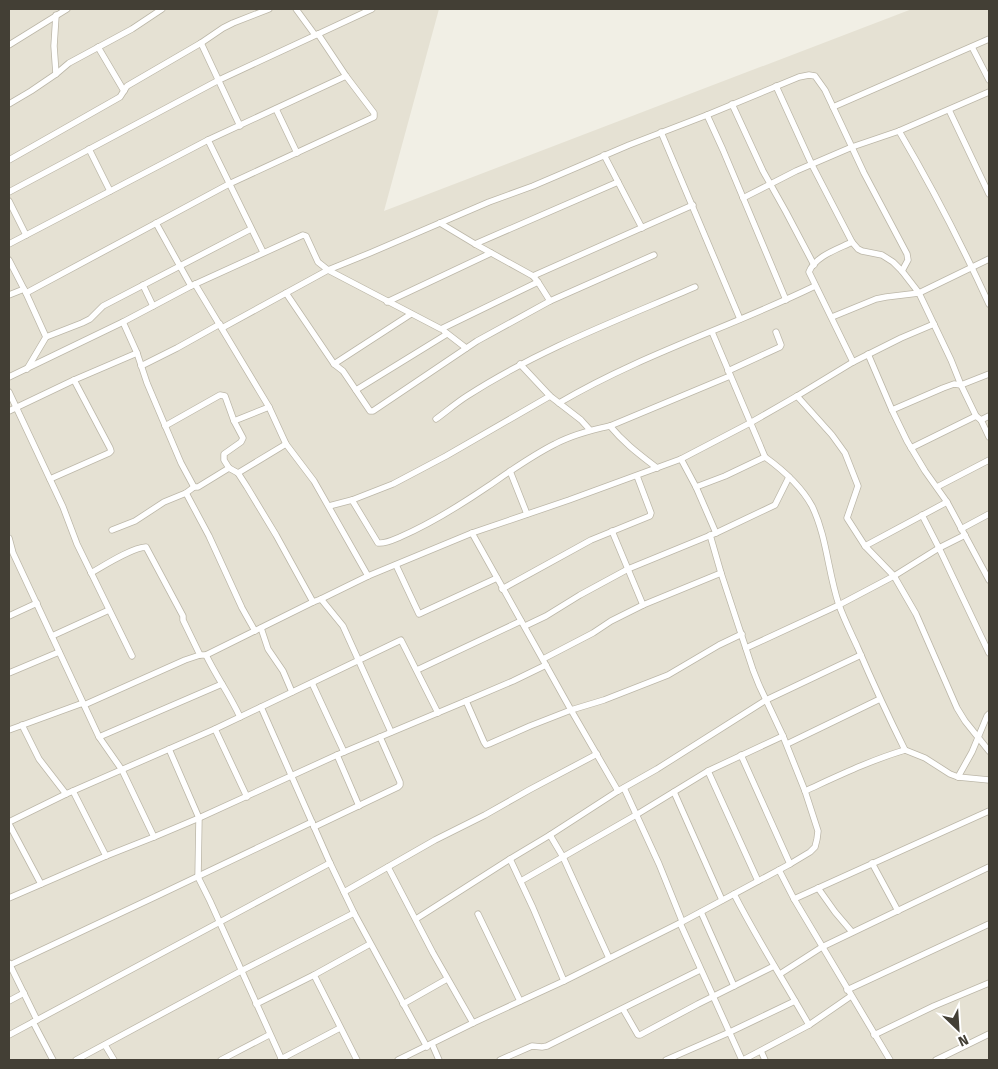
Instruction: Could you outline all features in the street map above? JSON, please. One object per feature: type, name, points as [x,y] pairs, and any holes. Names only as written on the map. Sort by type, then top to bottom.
[{"type":"street","points":[[9,45],[67,9]]},
{"type":"street","points":[[9,104],[70,63],[132,29],[162,9]]},
{"type":"street","points":[[9,160],[120,97],[127,86],[233,23],[268,9]]},
{"type":"street","points":[[9,295],[25,290],[156,224],[230,184],[374,117],[374,113],[296,9]]},
{"type":"street","points":[[9,192],[219,80],[372,9]]},
{"type":"street","points":[[56,15],[54,46],[56,74]]},
{"type":"street","points":[[833,107],[989,39]]},
{"type":"street","points":[[200,43],[240,126]]},
{"type":"street","points":[[972,46],[989,80]]},
{"type":"street","points":[[98,47],[124,91]]},
{"type":"street","points":[[141,366],[328,270],[661,132],[799,77],[809,75],[815,76],[821,83],[876,197],[907,254],[908,260],[902,271]]},
{"type":"street","points":[[9,244],[208,140],[346,76]]},
{"type":"street","points":[[776,86],[812,165],[852,242],[862,251],[887,257],[902,271],[919,293],[951,360],[960,385],[989,437]]},
{"type":"street","points":[[743,198],[852,147],[899,131],[989,92]]},
{"type":"street","points":[[732,104],[770,185],[814,265]]},
{"type":"street","points":[[276,109],[297,153]]},
{"type":"street","points":[[950,110],[989,194]]},
{"type":"street","points":[[708,114],[786,300]]},
{"type":"street","points":[[899,131],[925,176],[989,304]]},
{"type":"street","points":[[661,132],[740,320]]},
{"type":"street","points":[[208,140],[263,252]]},
{"type":"street","points":[[89,149],[110,191]]},
{"type":"street","points":[[604,156],[642,228]]},
{"type":"street","points":[[475,244],[618,182]]},
{"type":"street","points":[[9,201],[26,235]]},
{"type":"street","points":[[533,276],[692,205]]},
{"type":"street","points":[[440,223],[533,276],[550,301]]},
{"type":"street","points":[[156,224],[180,266],[221,326],[269,407],[286,444],[314,481],[368,576]]},
{"type":"street","points":[[26,369],[46,337],[90,319],[103,306],[251,229]]},
{"type":"street","points":[[9,377],[123,322],[193,285],[289,240],[305,235],[318,262],[328,270],[441,329],[466,348]]},
{"type":"street","points":[[852,242],[827,255],[814,265],[809,272],[853,362]]},
{"type":"street","points":[[387,302],[492,253]]},
{"type":"street","points":[[286,293],[334,364],[344,371],[370,412],[466,348],[550,301],[654,255]]},
{"type":"street","points":[[832,317],[876,299],[919,293],[989,259]]},
{"type":"street","points":[[9,260],[46,337]]},
{"type":"street","points":[[441,329],[538,282]]},
{"type":"street","points":[[143,285],[153,306]]},
{"type":"street","points":[[559,403],[585,387],[620,370],[740,320],[815,286]]},
{"type":"street","points":[[436,419],[472,393],[520,364],[695,287]]},
{"type":"street","points":[[334,364],[411,314]]},
{"type":"street","points":[[123,322],[165,426],[194,487]]},
{"type":"street","points":[[9,730],[84,704],[162,670],[203,655],[368,576],[472,533],[681,459],[797,396],[853,362],[934,324]]},
{"type":"street","points":[[712,332],[765,457],[789,477],[812,506],[822,533],[839,605],[880,699],[905,750]]},
{"type":"street","points":[[352,500],[378,543],[381,544],[413,531],[442,516],[510,471],[554,445],[590,430],[610,426],[729,373],[780,347],[776,332]]},
{"type":"street","points":[[356,390],[447,334]]},
{"type":"street","points":[[9,411],[137,353]]},
{"type":"street","points":[[868,354],[911,448],[987,568],[989,580]]},
{"type":"street","points":[[520,364],[550,396],[581,420],[590,430]]},
{"type":"street","points":[[892,410],[954,384],[960,385],[989,374]]},
{"type":"street","points":[[50,479],[111,451],[74,380]]},
{"type":"street","points":[[9,392],[64,507],[90,573],[132,656]]},
{"type":"street","points":[[165,426],[201,405],[223,395],[225,396],[234,421],[243,438],[241,442],[224,454],[224,460],[229,468],[238,473],[276,535],[313,602]]},
{"type":"street","points":[[329,506],[352,500],[393,484],[550,396]]},
{"type":"street","points":[[797,396],[832,435],[845,453],[858,486],[847,518],[865,546],[894,576],[916,614],[957,708],[989,751]]},
{"type":"street","points":[[234,421],[269,407]]},
{"type":"street","points":[[911,448],[976,416]]},
{"type":"street","points":[[981,420],[989,416]]},
{"type":"street","points":[[610,426],[630,448],[657,468]]},
{"type":"street","points":[[238,473],[286,444]]},
{"type":"street","points":[[696,488],[765,457]]},
{"type":"street","points":[[398,1060],[564,981],[701,912],[790,864],[815,847],[818,831],[805,791],[784,736],[759,685],[721,573],[713,534],[696,488],[681,459]]},
{"type":"street","points":[[937,488],[989,460]]},
{"type":"street","points":[[112,530],[135,521],[164,502],[194,487],[198,487],[229,468]]},
{"type":"street","points":[[510,471],[527,514]]},
{"type":"street","points":[[502,588],[578,546],[651,515],[637,476]]},
{"type":"street","points":[[417,670],[523,624],[546,616],[628,569],[713,534],[775,504],[789,477]]},
{"type":"street","points":[[186,492],[209,536],[242,608],[283,671],[292,692]]},
{"type":"street","points":[[865,546],[946,502]]},
{"type":"street","points":[[746,648],[839,605],[894,576],[989,514]]},
{"type":"street","points":[[922,515],[989,652]]},
{"type":"street","points":[[612,531],[643,605]]},
{"type":"street","points":[[472,533],[571,710],[636,815],[659,864],[700,970],[743,1060],[809,1025],[851,996]]},
{"type":"street","points":[[9,538],[11,554],[37,603],[99,737],[122,770],[154,837]]},
{"type":"street","points":[[90,573],[119,557],[141,547],[146,547],[183,616],[182,620],[233,702],[240,717]]},
{"type":"street","points":[[396,565],[419,614],[497,578]]},
{"type":"street","points":[[9,898],[199,818],[337,755],[466,701],[545,662],[611,621],[643,605],[721,573]]},
{"type":"street","points":[[321,599],[343,626],[392,732]]},
{"type":"street","points":[[9,616],[37,603]]},
{"type":"street","points":[[52,636],[109,610]]},
{"type":"street","points":[[466,701],[486,744],[571,710],[604,700],[668,675],[719,645],[742,634]]},
{"type":"street","points":[[41,884],[9,823],[66,794],[215,729],[401,640],[438,712]]},
{"type":"street","points":[[9,673],[59,652]]},
{"type":"street","points":[[416,919],[766,700],[861,655]]},
{"type":"street","points":[[312,683],[344,752]]},
{"type":"street","points":[[99,737],[222,684]]},
{"type":"street","points":[[787,744],[880,699]]},
{"type":"street","points":[[261,707],[354,913],[403,1004],[439,1060]]},
{"type":"street","points":[[958,776],[972,752],[989,714]]},
{"type":"street","points":[[22,725],[39,758],[66,794]]},
{"type":"street","points":[[215,729],[247,797]]},
{"type":"street","points":[[521,881],[708,771],[784,736]]},
{"type":"street","points":[[53,1060],[24,993],[9,964],[398,787],[400,782],[380,737]]},
{"type":"street","points":[[169,749],[199,818],[198,877],[281,1059],[340,1028]]},
{"type":"street","points":[[805,791],[868,763],[905,750],[925,758],[950,774],[989,780]]},
{"type":"street","points":[[344,892],[388,866],[597,754]]},
{"type":"street","points":[[337,755],[359,806]]},
{"type":"street","points":[[741,755],[790,864]]},
{"type":"street","points":[[708,771],[758,881]]},
{"type":"street","points":[[73,791],[106,856]]},
{"type":"street","points":[[674,792],[722,900]]},
{"type":"street","points":[[794,899],[989,811]]},
{"type":"street","points":[[550,835],[563,857],[609,958]]},
{"type":"street","points":[[510,859],[564,981]]},
{"type":"street","points":[[9,1035],[330,863]]},
{"type":"street","points":[[872,863],[898,911]]},
{"type":"street","points":[[388,866],[447,979],[473,1023]]},
{"type":"street","points":[[780,974],[822,947],[989,867]]},
{"type":"street","points":[[779,870],[847,990],[890,1060]]},
{"type":"street","points":[[818,888],[852,932]]},
{"type":"street","points":[[734,894],[809,1025]]},
{"type":"street","points":[[701,912],[734,986]]},
{"type":"street","points":[[76,1060],[241,971],[354,913]]},
{"type":"street","points":[[478,914],[520,1002]]},
{"type":"street","points":[[847,990],[989,924]]},
{"type":"street","points":[[256,1004],[370,944]]},
{"type":"street","points":[[623,1009],[640,1035],[774,966]]},
{"type":"street","points":[[500,1060],[532,1046],[547,1046],[700,970]]},
{"type":"street","points":[[314,975],[357,1060]]},
{"type":"street","points":[[403,1004],[447,979]]},
{"type":"street","points":[[874,1035],[934,1006],[989,983]]},
{"type":"street","points":[[9,1001],[24,993]]},
{"type":"street","points":[[666,1060],[795,1001]]},
{"type":"street","points":[[221,1060],[269,1035]]},
{"type":"street","points":[[936,1060],[989,1035]]},
{"type":"street","points":[[105,1045],[114,1060]]},
{"type":"street","points":[[760,1051],[765,1060]]},
{"type":"shaded area","points":[[9,9],[439,9],[384,211],[912,9],[989,9],[989,1060],[9,1060]]}]
